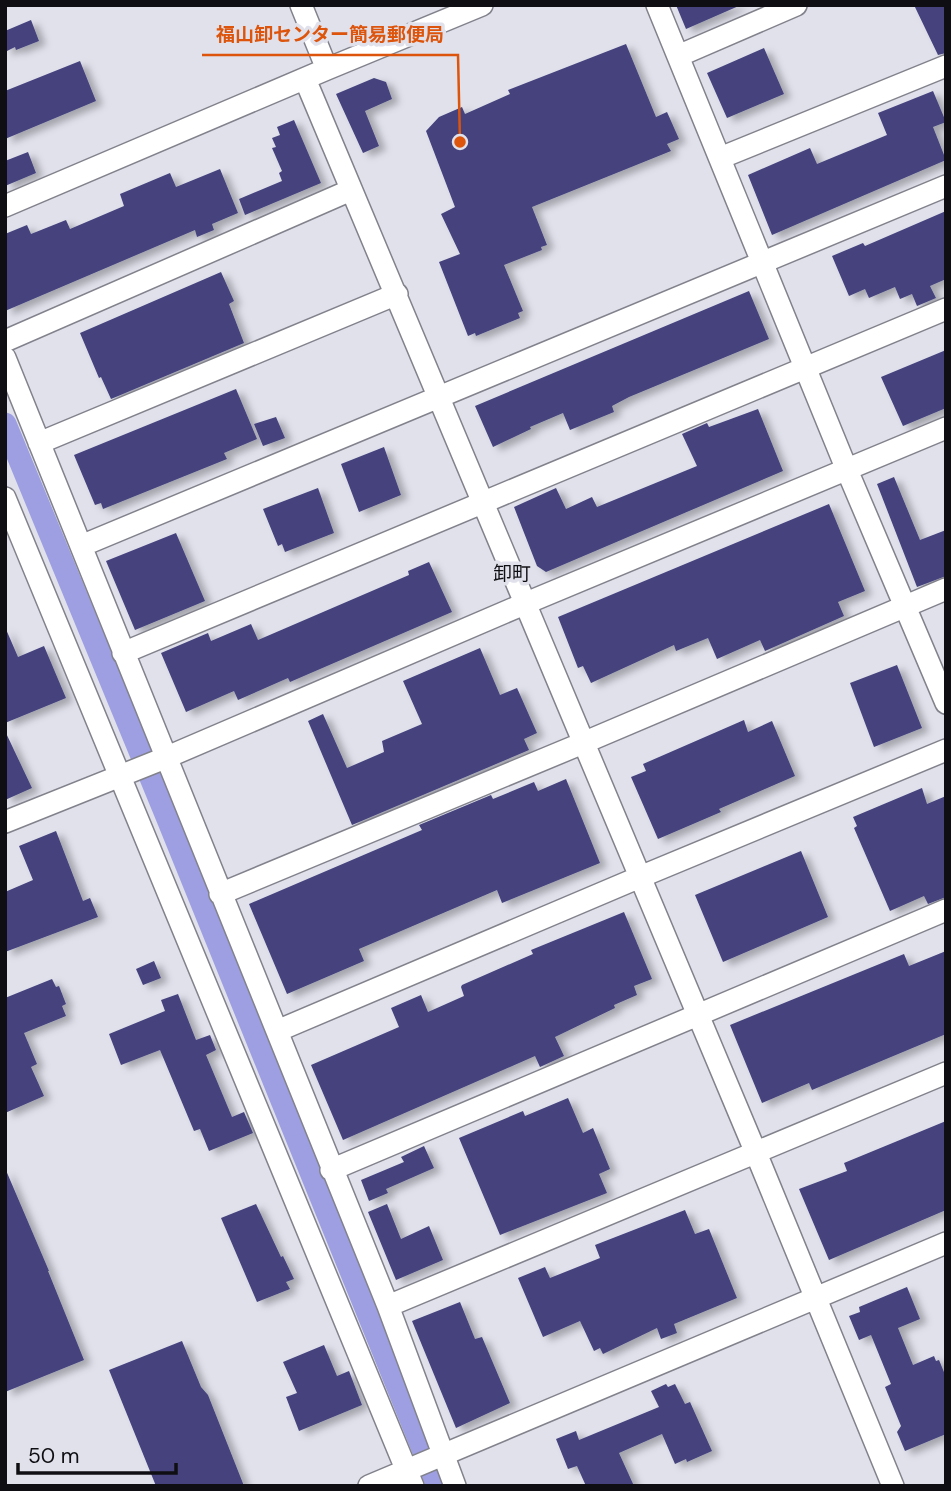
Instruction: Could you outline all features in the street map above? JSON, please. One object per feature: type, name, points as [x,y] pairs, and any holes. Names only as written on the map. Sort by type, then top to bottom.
[{"type":"street","points":[[301,5],[327,69]]},
{"type":"street","points":[[5,206],[482,5]]},
{"type":"street","points":[[657,5],[846,470],[946,703]]},
{"type":"street","points":[[678,56],[796,5]]},
{"type":"street","points":[[720,159],[946,66]]},
{"type":"street","points":[[305,79],[893,1486]]},
{"type":"street","points":[[81,546],[946,186]]},
{"type":"street","points":[[5,341],[351,190]]},
{"type":"street","points":[[39,443],[397,294]]},
{"type":"street","points":[[123,653],[946,309]]},
{"type":"street","points":[[5,358],[123,653],[160,760],[220,894],[388,1306],[439,1455],[454,1486]]},
{"type":"street","points":[[5,822],[160,760],[946,428]]},
{"type":"street","points":[[5,498],[126,773],[411,1474]]},
{"type":"street","points":[[220,894],[583,744],[946,589]]},
{"type":"street","points":[[277,1031],[946,750]]},
{"type":"street","points":[[331,1170],[946,910]]},
{"type":"street","points":[[388,1306],[946,1073]]},
{"type":"street","points":[[369,1486],[411,1474],[439,1455],[946,1243]]},
{"type":"building","points":[[676,5],[741,5],[686,29]]},
{"type":"building","points":[[914,5],[946,5],[946,53],[938,55]]},
{"type":"building","points":[[31,20],[39,41],[5,52],[5,31]]},
{"type":"building","points":[[626,44],[656,117],[667,112],[679,139],[667,144],[671,151],[532,207],[547,245],[541,247],[542,250],[504,265],[523,311],[518,313],[520,318],[476,336],[475,333],[468,336],[439,262],[460,254],[441,214],[455,207],[426,131],[439,117],[462,107],[465,114],[510,94],[508,90]]},
{"type":"building","points":[[764,48],[784,94],[727,118],[707,73]]},
{"type":"building","points":[[80,61],[96,101],[5,139],[5,91]]},
{"type":"building","points":[[374,78],[386,82],[392,99],[365,111],[379,146],[363,153],[336,94]]},
{"type":"building","points":[[933,91],[946,122],[933,127],[946,160],[772,235],[748,175],[810,148],[817,164],[887,135],[878,113]]},
{"type":"building","points":[[294,120],[321,183],[245,215],[239,199],[282,181],[279,173],[282,171],[272,148],[276,147],[272,138],[280,135],[277,127]]},
{"type":"building","points":[[28,152],[36,173],[5,186],[5,161]]},
{"type":"building","points":[[220,169],[238,213],[212,224],[214,230],[197,237],[195,230],[5,311],[5,234],[27,225],[31,234],[66,220],[70,229],[124,206],[120,194],[170,173],[176,187]]},
{"type":"building","points":[[946,211],[946,279],[930,286],[936,298],[917,306],[912,294],[900,299],[895,287],[869,298],[865,289],[849,296],[832,256],[863,243],[865,246]]},
{"type":"building","points":[[221,272],[234,301],[229,304],[244,343],[111,399],[80,333]]},
{"type":"building","points":[[749,291],[769,339],[629,397],[612,406],[614,412],[570,430],[563,413],[493,447],[475,406]]},
{"type":"building","points":[[946,350],[946,408],[903,426],[881,377]]},
{"type":"building","points":[[236,389],[257,439],[224,453],[227,459],[103,509],[101,503],[95,505],[74,455]]},
{"type":"building","points":[[758,409],[783,471],[546,572],[537,566],[514,507],[556,488],[566,509],[592,497],[597,507],[697,466],[682,434],[707,423],[709,427]]},
{"type":"building","points":[[276,417],[285,438],[263,446],[254,424]]},
{"type":"building","points":[[384,447],[401,495],[359,512],[341,464]]},
{"type":"building","points":[[894,477],[920,540],[946,530],[946,576],[917,587],[877,484]]},
{"type":"building","points":[[318,488],[334,533],[285,552],[282,544],[278,546],[263,509]]},
{"type":"building","points":[[829,504],[865,591],[838,602],[844,616],[765,651],[760,640],[717,659],[708,638],[676,651],[674,645],[591,683],[583,666],[578,668],[558,617]]},
{"type":"building","points":[[176,533],[205,601],[135,630],[106,561]]},
{"type":"building","points":[[429,562],[452,612],[290,682],[288,678],[238,700],[234,691],[186,712],[161,653],[208,633],[211,641],[251,624],[258,640],[409,575],[408,571]]},
{"type":"building","points":[[5,627],[18,657],[44,646],[66,698],[5,723]]},
{"type":"building","points":[[480,648],[500,695],[517,688],[537,733],[524,739],[529,750],[352,825],[308,721],[323,714],[347,768],[384,752],[382,741],[422,724],[403,681]]},
{"type":"building","points":[[897,665],[922,728],[874,747],[850,683]]},
{"type":"building","points":[[744,720],[748,732],[772,721],[795,776],[658,839],[631,777],[646,771],[643,764]]},
{"type":"building","points":[[5,731],[32,788],[5,800]]},
{"type":"building","points":[[566,779],[600,863],[502,903],[497,890],[359,949],[364,961],[287,994],[249,904],[422,830],[419,825],[491,795],[493,799],[534,782],[538,791]]},
{"type":"building","points":[[922,788],[927,804],[946,796],[946,897],[928,904],[924,896],[890,911],[854,828],[857,826],[853,817]]},
{"type":"building","points":[[56,831],[83,901],[90,898],[98,917],[5,952],[5,892],[33,880],[19,846]]},
{"type":"building","points":[[801,851],[828,917],[723,962],[695,895]]},
{"type":"building","points":[[624,912],[652,979],[634,986],[637,995],[555,1037],[564,1056],[540,1067],[535,1056],[343,1140],[311,1065],[399,1027],[391,1008],[421,995],[428,1012],[464,996],[462,985],[533,954],[531,950]]},
{"type":"building","points":[[946,951],[946,1034],[812,1090],[809,1083],[762,1103],[730,1025],[904,954],[909,966]]},
{"type":"building","points":[[154,961],[161,978],[143,985],[136,969]]},
{"type":"building","points":[[52,979],[56,987],[59,986],[66,1004],[62,1006],[66,1016],[24,1033],[37,1064],[31,1067],[44,1096],[5,1113],[5,998]]},
{"type":"building","points":[[178,994],[196,1040],[210,1035],[216,1050],[206,1055],[232,1117],[244,1112],[253,1133],[209,1151],[200,1129],[194,1131],[160,1050],[121,1065],[109,1034],[165,1011],[161,1000]]},
{"type":"building","points":[[568,1098],[583,1133],[593,1128],[610,1169],[599,1174],[607,1193],[500,1235],[459,1138],[523,1111],[525,1116]]},
{"type":"building","points":[[946,1121],[946,1210],[829,1260],[799,1189],[847,1171],[844,1163]]},
{"type":"building","points":[[424,1146],[434,1168],[386,1189],[388,1193],[369,1201],[361,1180],[404,1162],[401,1157]]},
{"type":"building","points":[[5,1168],[84,1360],[5,1392]]},
{"type":"building","points":[[256,1204],[294,1279],[286,1282],[290,1289],[257,1302],[221,1218]]},
{"type":"building","points":[[387,1204],[401,1239],[429,1226],[443,1260],[396,1280],[368,1212]]},
{"type":"building","points":[[685,1210],[695,1234],[709,1229],[737,1298],[674,1324],[677,1333],[661,1339],[657,1328],[603,1354],[600,1348],[594,1351],[580,1321],[543,1337],[518,1278],[545,1267],[550,1278],[600,1258],[595,1245]]},
{"type":"building","points":[[907,1287],[920,1319],[898,1328],[913,1365],[934,1356],[936,1361],[939,1360],[946,1377],[946,1434],[905,1451],[897,1432],[901,1426],[885,1387],[891,1384],[871,1335],[859,1340],[849,1316],[860,1312],[859,1307]]},
{"type":"building","points":[[460,1302],[475,1339],[482,1337],[510,1403],[456,1428],[412,1321]]},
{"type":"building","points":[[182,1341],[201,1387],[208,1395],[244,1486],[156,1486],[109,1370]]},
{"type":"building","points":[[324,1345],[337,1376],[349,1371],[362,1405],[299,1431],[286,1397],[297,1393],[283,1362]]},
{"type":"building","points":[[666,1384],[668,1387],[675,1384],[685,1404],[690,1402],[712,1451],[675,1464],[662,1434],[619,1453],[634,1486],[586,1486],[577,1466],[568,1469],[556,1439],[576,1431],[579,1440],[659,1407],[651,1391]]},
{"type":"waterway","points":[[5,424],[438,1486]]},
{"type":"place","name":"福山卸センター簡易郵便局","points":[[460,142]]},
{"type":"district","name":"卸町","points":[[512,573]]}]
